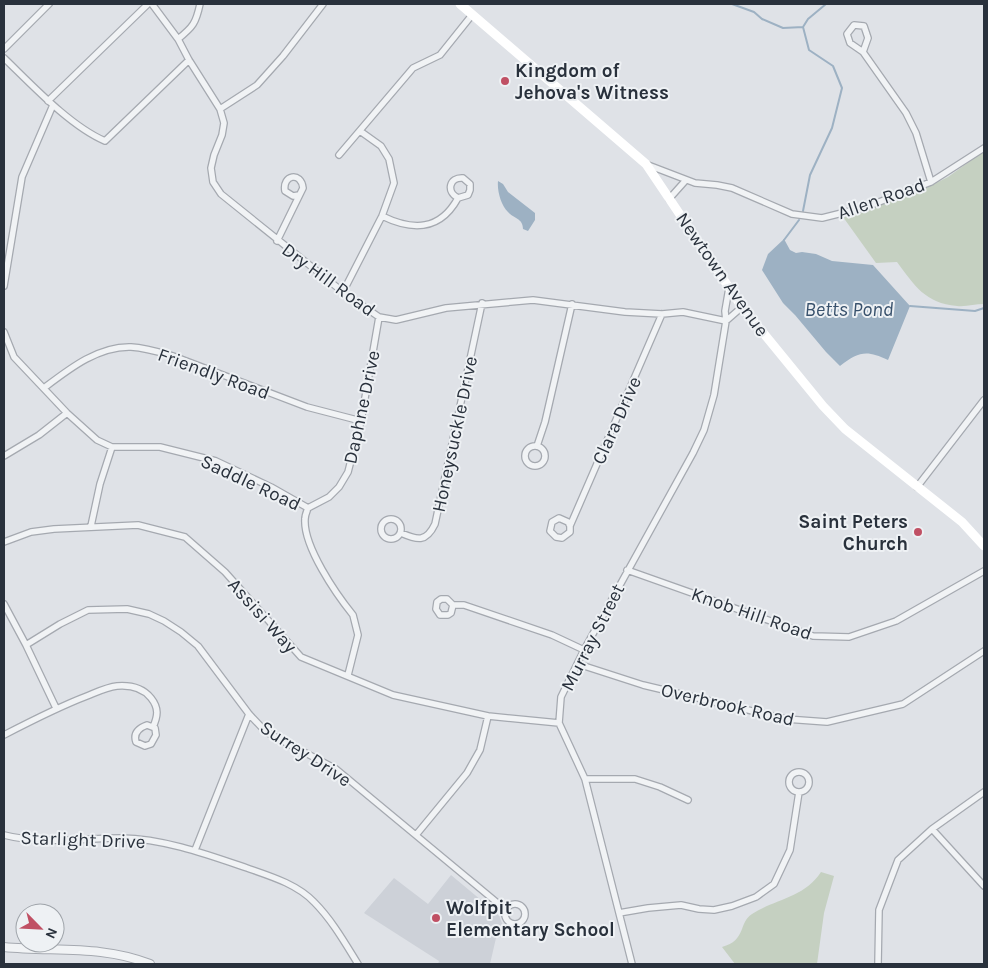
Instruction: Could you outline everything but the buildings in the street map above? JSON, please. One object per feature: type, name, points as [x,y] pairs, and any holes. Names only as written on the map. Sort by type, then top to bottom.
[{"type":"main road","name":"Newtown Avenue","points":[[460,4],[646,164],[742,307],[823,406],[845,429],[962,522],[984,546]]},
{"type":"street","points":[[4,49],[49,4]]},
{"type":"street","points":[[4,286],[22,177],[50,103],[148,4]]},
{"type":"street","name":"Dry Hill Road","points":[[152,4],[178,40],[220,110],[224,123],[211,168],[213,182],[221,194],[277,241],[379,317],[396,320],[446,308],[482,303],[533,300],[625,312],[662,314],[683,312],[726,321]]},
{"type":"street","points":[[178,40],[193,27],[200,4]]},
{"type":"street","points":[[220,110],[258,84],[283,56],[323,4]]},
{"type":"street","points":[[339,155],[413,68],[440,55],[472,15]]},
{"type":"street","points":[[863,52],[868,38],[864,26],[854,25],[847,34],[850,43],[863,52],[906,113],[916,133],[931,182]]},
{"type":"street","points":[[4,58],[50,103],[94,137],[105,141],[189,60]]},
{"type":"street","points":[[343,292],[382,216],[394,183],[389,159],[380,146],[360,130]]},
{"type":"street","name":"Allen Road","points":[[646,164],[695,183],[732,188],[792,214],[822,218],[866,207],[931,182],[984,148]]},
{"type":"street","points":[[669,198],[686,180]]},
{"type":"street","points":[[277,241],[299,195]]},
{"type":"street","points":[[382,216],[409,226],[427,224],[445,216],[458,198]]},
{"type":"street","name":"Murray Street","points":[[632,964],[585,779],[560,723],[562,697],[584,650],[704,430],[714,395],[726,321],[725,311],[729,287]]},
{"type":"street","name":"Honeysuckle Drive","points":[[401,533],[420,539],[428,536],[435,524],[482,303]]},
{"type":"street","points":[[537,446],[545,422],[572,304]]},
{"type":"street","points":[[726,321],[742,307]]},
{"type":"street","name":"Clara Drive","points":[[570,526],[662,314]]},
{"type":"street","name":"Daphne Drive","points":[[308,508],[329,497],[339,487],[348,472],[361,421],[379,317]]},
{"type":"street","points":[[4,332],[14,357],[67,413],[97,440],[112,447],[100,484],[91,526]]},
{"type":"street","name":"Friendly Road","points":[[44,388],[69,369],[91,357],[111,350],[130,347],[152,350],[173,356],[306,407],[361,421]]},
{"type":"street","points":[[918,487],[984,400]]},
{"type":"street","points":[[4,456],[39,435],[67,413]]},
{"type":"street","name":"Saddle Road","points":[[112,447],[160,447],[216,461],[308,508],[305,518],[306,534],[313,551],[323,570],[354,615],[358,635],[348,676]]},
{"type":"street","name":"Assisi Way","points":[[4,542],[31,532],[54,528],[91,526],[138,525],[185,538],[225,572],[301,657],[393,695],[488,716],[560,723]]},
{"type":"street","name":"Knob Hill Road","points":[[627,570],[813,636],[849,637],[896,621],[984,571]]},
{"type":"street","points":[[4,604],[56,708]]},
{"type":"street","points":[[453,605],[464,605],[552,635],[584,650]]},
{"type":"street","name":"Surrey Drive","points":[[26,645],[60,624],[88,610],[127,609],[149,614],[181,632],[198,646],[249,714],[266,732],[336,769],[506,910]]},
{"type":"street","name":"Overbrook Road","points":[[578,664],[643,684],[786,720],[827,722],[903,704],[984,651]]},
{"type":"street","points":[[4,735],[56,708],[115,686],[139,688],[147,694],[156,704],[158,714],[153,727]]},
{"type":"street","points":[[195,850],[249,714]]},
{"type":"street","points":[[416,835],[467,773],[480,750],[488,716]]},
{"type":"street","points":[[585,779],[635,779],[660,787],[688,800]]},
{"type":"street","points":[[619,913],[681,905],[714,910],[732,906],[756,897],[774,884],[790,850],[799,792]]},
{"type":"street","points":[[878,964],[879,910],[898,860],[932,828],[984,792]]},
{"type":"street","points":[[932,828],[984,886]]},
{"type":"street","name":"Starlight Drive","points":[[4,835],[20,840],[47,841],[122,838],[195,850],[285,883],[305,895],[313,901],[335,928],[358,964]]},
{"type":"street","points":[[4,946],[108,952],[150,964]]},
{"type":"shaded area","name":"Wolfpit Elementary School","points":[[451,875],[499,915],[503,926],[518,934],[496,938],[490,964],[438,964],[439,961],[364,913],[394,878],[428,904]]},
{"type":"green space","points":[[984,151],[984,304],[960,306],[946,304],[929,297],[915,286],[897,262],[876,263],[843,217],[920,191],[948,177]]},
{"type":"green space","points":[[821,872],[834,876],[824,913],[817,964],[735,964],[722,947],[730,944],[739,936],[748,918],[761,909],[798,893],[814,881]]},
{"type":"water","points":[[498,181],[503,184],[508,192],[535,213],[535,220],[528,231],[523,229],[522,223],[503,206]]},
{"type":"water","name":"Betts Pond","points":[[784,239],[790,250],[796,253],[816,254],[832,261],[873,265],[910,306],[888,360],[874,355],[863,354],[853,357],[840,366],[783,303],[762,270],[768,254]]},
{"type":"waterway","points":[[732,4],[754,12],[762,19],[783,28],[803,27]]},
{"type":"waterway","points":[[803,27],[808,19],[826,4]]},
{"type":"waterway","points":[[803,27],[809,50],[833,66],[842,88],[832,128],[810,175],[803,211]]},
{"type":"waterway","points":[[784,240],[799,220]]},
{"type":"waterway","points":[[910,306],[975,311],[984,308]]},
{"type":"place","name":"Kingdom of Jehova's Witness","points":[[505,81]]},
{"type":"place","name":"Saint Peters Church","points":[[918,532]]},
{"type":"place","name":"Wolfpit Elementary School","points":[[436,918]]}]
